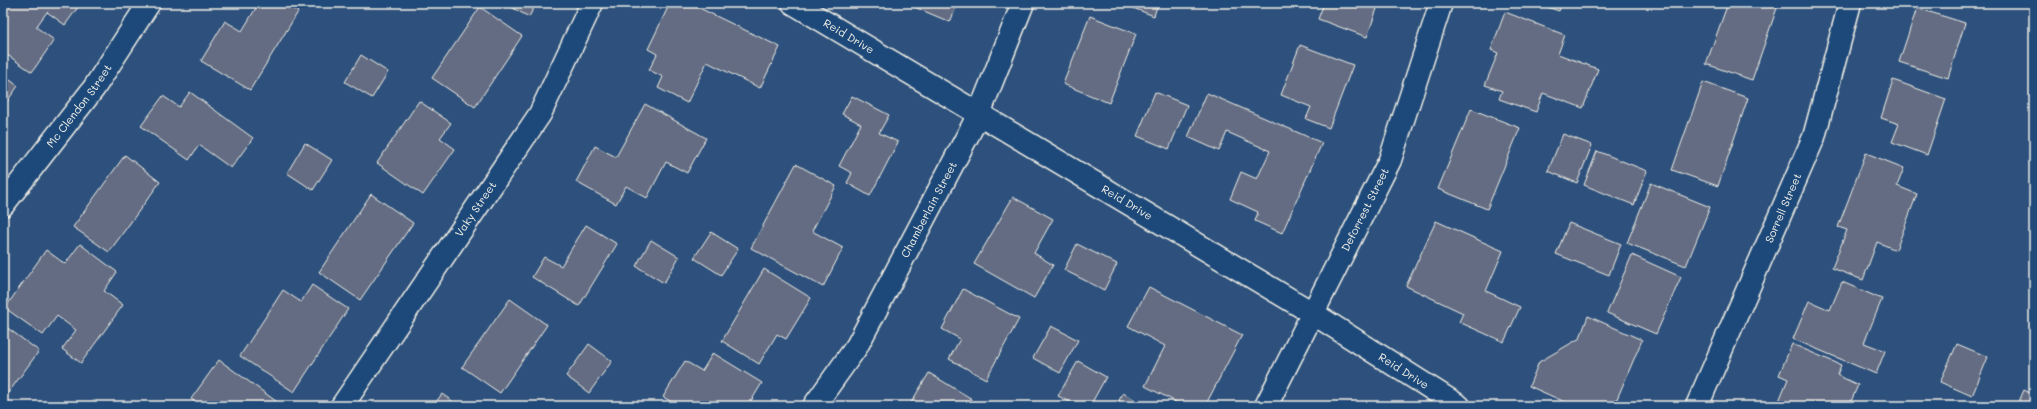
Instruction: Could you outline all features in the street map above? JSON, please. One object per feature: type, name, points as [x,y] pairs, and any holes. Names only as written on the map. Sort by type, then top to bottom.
[{"type":"street","name":"Mc Clendon Street","points":[[3,205],[94,88],[149,3]]},
{"type":"street","name":"Vaky Street","points":[[342,406],[540,114],[592,3]]},
{"type":"street","name":"Reid Drive","points":[[792,3],[1314,314],[1459,406]]},
{"type":"street","name":"Chamberlain Street","points":[[814,406],[857,346],[979,114],[1023,3]]},
{"type":"street","name":"Deforrest Street","points":[[1266,406],[1314,314],[1390,160],[1441,3]]},
{"type":"street","name":"Sorrell Street","points":[[1697,406],[1814,137],[1850,3]]},
{"type":"building","points":[[3,3],[81,3],[65,25],[47,12],[36,27],[54,40],[32,72],[3,52]]},
{"type":"building","points":[[259,3],[283,3],[298,12],[250,90],[201,61],[225,21],[242,31]]},
{"type":"building","points":[[504,3],[536,3],[529,17]]},
{"type":"building","points":[[670,3],[689,3],[780,47],[760,88],[707,62],[687,103],[658,88],[663,77],[649,70],[657,54],[648,49]]},
{"type":"building","points":[[914,3],[958,3],[950,22],[912,6]]},
{"type":"building","points":[[1120,3],[1158,3],[1154,16]]},
{"type":"building","points":[[1324,3],[1379,3],[1367,37],[1318,19]]},
{"type":"building","points":[[1535,3],[1562,3],[1559,11]]},
{"type":"building","points":[[1728,3],[1774,3],[1778,5],[1752,80],[1706,64]]},
{"type":"building","points":[[480,7],[522,36],[475,107],[432,78]]},
{"type":"building","points":[[1917,8],[1965,23],[1948,78],[1899,62]]},
{"type":"building","points":[[1505,12],[1565,35],[1558,54],[1598,69],[1583,108],[1543,93],[1536,112],[1499,99],[1502,91],[1485,85],[1498,53],[1491,50]]},
{"type":"building","points":[[1090,16],[1136,34],[1109,103],[1063,84]]},
{"type":"building","points":[[1300,45],[1353,65],[1329,128],[1306,119],[1311,107],[1281,95]]},
{"type":"building","points":[[361,55],[388,72],[372,98],[345,82]]},
{"type":"building","points":[[3,75],[18,86],[3,107]]},
{"type":"building","points":[[1893,80],[1946,99],[1927,155],[1892,142],[1899,124],[1881,118]]},
{"type":"building","points":[[1703,82],[1748,98],[1718,186],[1672,170]]},
{"type":"building","points":[[190,92],[253,138],[231,168],[199,145],[189,160],[141,126],[163,96],[179,107]]},
{"type":"building","points":[[1155,92],[1187,105],[1169,149],[1137,136]]},
{"type":"building","points":[[1207,93],[1322,143],[1282,233],[1255,221],[1258,212],[1230,199],[1241,172],[1257,179],[1270,151],[1227,132],[1219,151],[1188,137]]},
{"type":"building","points":[[852,96],[889,115],[879,133],[898,142],[870,196],[847,183],[852,173],[839,166],[861,124],[842,114]]},
{"type":"building","points":[[419,101],[451,123],[440,138],[455,149],[423,195],[377,163]]},
{"type":"building","points":[[645,104],[706,138],[687,173],[666,162],[647,198],[626,186],[616,204],[576,182],[595,146],[616,157]]},
{"type":"building","points":[[1471,109],[1520,128],[1487,209],[1438,189]]},
{"type":"building","points":[[1563,134],[1592,145],[1577,183],[1548,171]]},
{"type":"building","points":[[305,143],[332,160],[313,190],[287,173]]},
{"type":"building","points":[[1597,151],[1647,171],[1634,205],[1584,185]]},
{"type":"building","points":[[1866,153],[1904,168],[1897,186],[1917,194],[1896,250],[1877,242],[1863,280],[1832,268],[1847,230],[1838,227]]},
{"type":"building","points":[[125,155],[160,182],[109,252],[73,227]]},
{"type":"building","points":[[796,164],[836,186],[812,231],[843,248],[823,287],[751,248]]},
{"type":"building","points":[[1651,183],[1710,207],[1686,266],[1627,243]]},
{"type":"building","points":[[371,194],[413,223],[360,300],[319,272]]},
{"type":"building","points":[[1013,197],[1053,219],[1034,253],[1053,265],[1034,298],[974,264]]},
{"type":"building","points":[[1436,221],[1503,251],[1486,291],[1520,307],[1504,342],[1459,322],[1463,313],[1406,286]]},
{"type":"building","points":[[1569,223],[1621,244],[1609,275],[1556,254]]},
{"type":"building","points":[[586,225],[617,244],[579,306],[532,277],[544,257],[561,266]]},
{"type":"building","points":[[711,232],[738,249],[721,275],[694,258]]},
{"type":"building","points":[[651,240],[679,257],[664,283],[636,266]]},
{"type":"building","points":[[80,244],[117,272],[104,291],[123,305],[81,363],[62,349],[76,330],[57,316],[43,335],[5,308],[46,250],[65,264]]},
{"type":"building","points":[[1077,244],[1117,264],[1104,290],[1064,270]]},
{"type":"building","points":[[1632,255],[1681,277],[1656,334],[1607,313]]},
{"type":"building","points":[[764,269],[811,298],[786,339],[777,334],[759,364],[722,341]]},
{"type":"building","points":[[1842,282],[1882,299],[1864,343],[1885,351],[1876,374],[1793,339],[1809,301],[1830,310]]},
{"type":"building","points":[[312,285],[348,309],[294,392],[240,356],[283,290],[301,302]]},
{"type":"building","points":[[1149,287],[1242,335],[1205,406],[1184,406],[1145,386],[1165,346],[1128,326]]},
{"type":"building","points":[[963,289],[1019,319],[986,379],[949,359],[960,339],[942,329]]},
{"type":"building","points":[[510,299],[547,325],[500,393],[462,367]]},
{"type":"building","points":[[1588,316],[1642,340],[1614,406],[1574,406],[1529,386],[1539,362],[1580,338]]},
{"type":"building","points":[[1051,326],[1078,340],[1060,373],[1033,358]]},
{"type":"building","points":[[6,327],[39,351],[3,400],[3,331]]},
{"type":"building","points":[[589,344],[612,361],[589,393],[566,376]]},
{"type":"building","points":[[1792,344],[1841,365],[1837,375],[1858,385],[1849,406],[1777,406],[1788,379],[1779,375]]},
{"type":"building","points":[[1957,344],[1988,357],[1972,396],[1940,382]]},
{"type":"building","points":[[713,353],[762,383],[748,406],[679,406],[663,397],[685,361],[702,371]]},
{"type":"building","points":[[219,360],[280,404],[278,406],[200,406],[191,399]]},
{"type":"building","points":[[1078,361],[1106,377],[1090,406],[1078,406],[1058,396]]},
{"type":"building","points":[[929,373],[972,399],[968,406],[909,406]]},
{"type":"building","points":[[2024,390],[2034,395],[2034,406],[2017,406]]},
{"type":"building","points":[[1123,393],[1146,406],[1116,406]]},
{"type":"building","points":[[442,394],[459,406],[433,406]]}]
